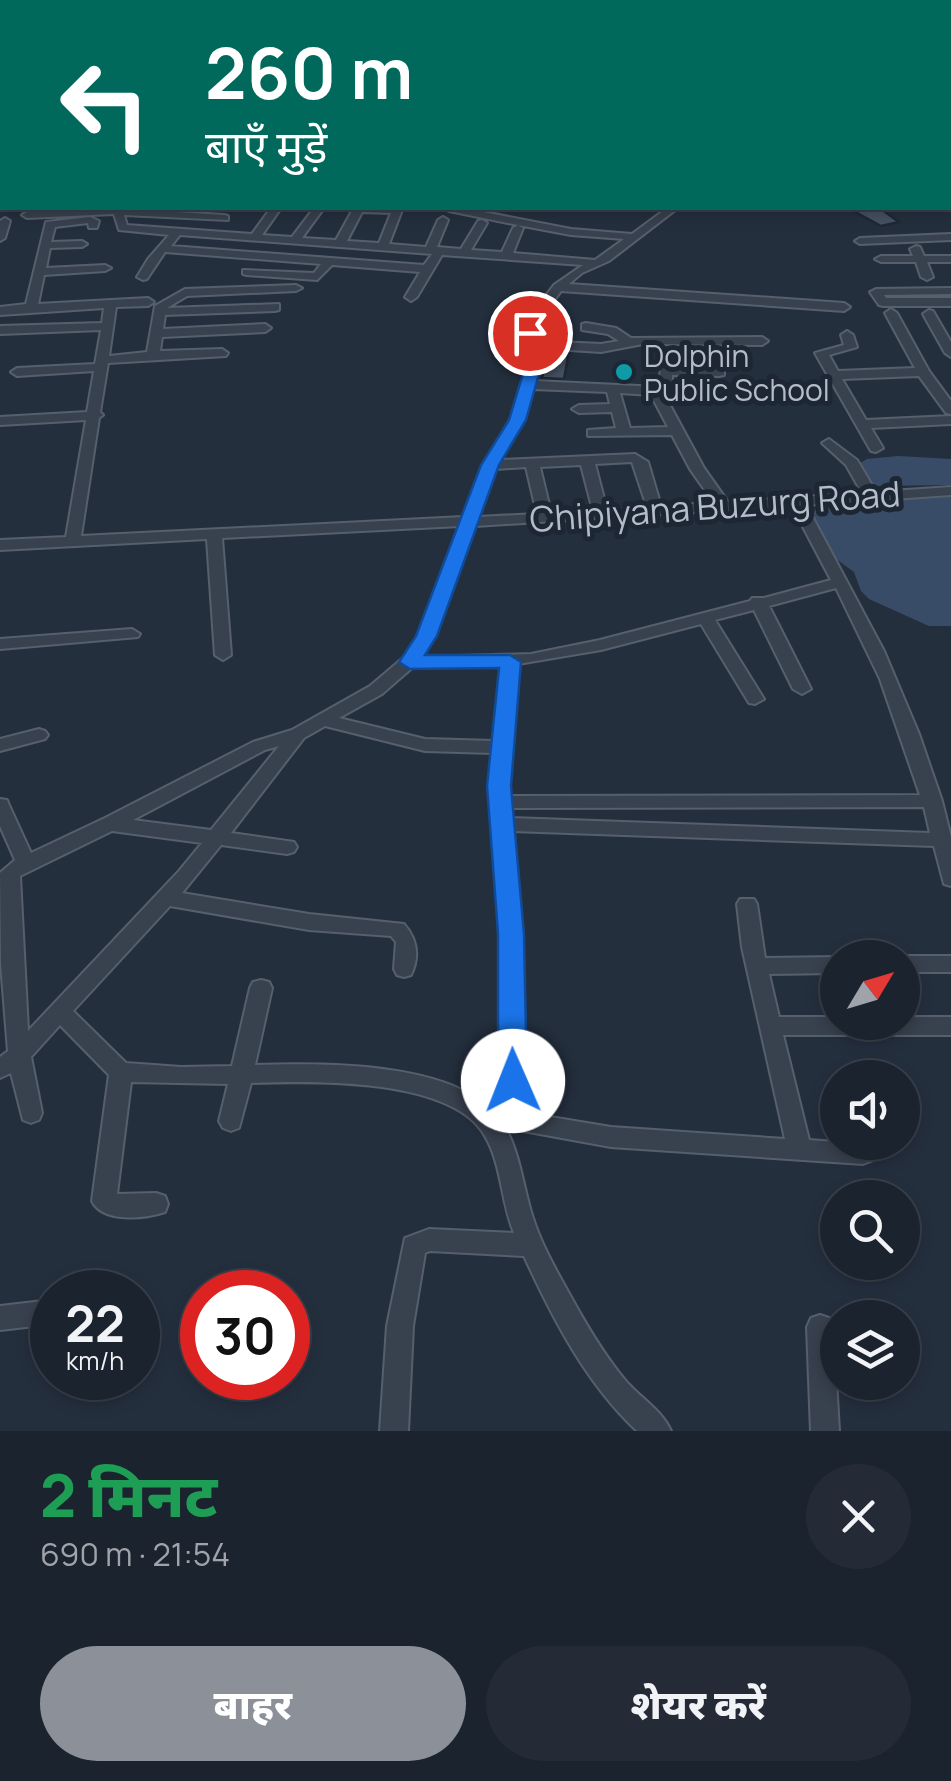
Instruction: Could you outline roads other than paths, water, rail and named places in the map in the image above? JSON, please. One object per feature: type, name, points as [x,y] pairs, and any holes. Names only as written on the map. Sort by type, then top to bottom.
[{"type":"street","points":[[99,0],[119,0]]},
{"type":"street","points":[[148,0],[166,0]]},
{"type":"street","points":[[26,215],[102,210]]},
{"type":"street","points":[[117,210],[123,228],[595,263]]},
{"type":"street","points":[[129,210],[224,218]]},
{"type":"street","points":[[213,234],[231,210]]},
{"type":"street","points":[[255,237],[275,210]]},
{"type":"street","points":[[296,240],[317,210]]},
{"type":"street","points":[[342,242],[358,210]]},
{"type":"street","points":[[378,210],[398,212],[383,246]]},
{"type":"street","points":[[12,871],[112,824],[258,746],[298,734],[376,690],[410,662],[427,636],[490,465],[517,420],[530,385],[530,328],[558,287],[670,210]]},
{"type":"street","points":[[411,297],[427,270],[446,214],[634,237]]},
{"type":"street","points":[[30,308],[54,222],[90,220],[94,221],[93,226]]},
{"type":"street","points":[[0,237],[4,221]]},
{"type":"street","points":[[464,253],[482,223]]},
{"type":"street","points":[[506,256],[518,228]]},
{"type":"street","points":[[143,277],[178,232]]},
{"type":"street","points":[[860,241],[951,237]]},
{"type":"street","points":[[874,240],[888,274]]},
{"type":"street","points":[[912,240],[927,277]]},
{"type":"street","points":[[46,242],[82,241]]},
{"type":"street","points":[[164,249],[427,270]]},
{"type":"street","points":[[881,259],[951,259]]},
{"type":"street","points":[[247,272],[317,277],[328,263]]},
{"type":"street","points":[[379,281],[385,266]]},
{"type":"street","points":[[76,306],[84,267]]},
{"type":"street","points":[[40,272],[106,268]]},
{"type":"street","points":[[558,287],[844,307]]},
{"type":"street","points":[[154,355],[161,305],[185,293],[296,288]]},
{"type":"street","points":[[951,291],[876,292],[884,302],[951,302]]},
{"type":"street","points":[[0,311],[148,302]]},
{"type":"street","points":[[73,541],[111,304]]},
{"type":"street","points":[[161,312],[275,307]]},
{"type":"street","points":[[861,424],[950,410],[923,372],[891,314]]},
{"type":"street","points":[[928,314],[951,353]]},
{"type":"street","points":[[0,330],[108,326]]},
{"type":"street","points":[[586,326],[612,331],[627,342]]},
{"type":"street","points":[[160,333],[266,328]]},
{"type":"street","points":[[846,335],[852,347],[821,352],[876,448]]},
{"type":"street","points":[[532,344],[601,348],[627,342],[762,341]]},
{"type":"street","points":[[16,372],[154,355],[222,352]]},
{"type":"street","points":[[719,372],[666,371],[661,392],[677,431],[722,505]]},
{"type":"street","points":[[834,375],[923,372]]},
{"type":"street","points":[[530,385],[612,392],[704,393]]},
{"type":"street","points":[[612,392],[624,432]]},
{"type":"street","points":[[580,409],[616,408]]},
{"type":"street","points":[[0,421],[96,415]]},
{"type":"street","points":[[593,433],[677,431]]},
{"type":"street","points":[[828,443],[852,464],[870,494]]},
{"type":"street","points":[[587,459],[601,515]]},
{"type":"street","points":[[490,465],[639,459],[655,510]]},
{"type":"street","points":[[532,462],[545,518]]},
{"type":"street","name":"Chipiyana Buzurg Road","points":[[0,545],[601,515],[951,491]]},
{"type":"street","points":[[796,500],[875,649],[933,801],[951,879]]},
{"type":"street","points":[[214,534],[223,656]]},
{"type":"street","points":[[410,662],[510,662],[601,646],[758,601],[838,584]]},
{"type":"street","points":[[758,601],[802,689]]},
{"type":"street","points":[[706,619],[755,700]]},
{"type":"street","points":[[0,644],[132,634]]},
{"type":"street","points":[[510,662],[501,747],[501,813],[511,934],[499,1138],[522,1223],[595,1361],[616,1390],[657,1431]]},
{"type":"street","points":[[324,720],[425,746],[501,747]]},
{"type":"street","points":[[8,1063],[167,898],[218,839],[298,734]]},
{"type":"street","points":[[0,745],[39,735]]},
{"type":"street","points":[[501,813],[933,801]]},
{"type":"street","points":[[0,805],[12,871],[8,1063],[31,1113]]},
{"type":"street","points":[[501,813],[942,840]]},
{"type":"street","points":[[112,824],[287,847]]},
{"type":"street","points":[[167,898],[308,922],[397,929],[406,940],[404,969]]},
{"type":"street","points":[[747,904],[757,966],[799,1149]]},
{"type":"street","points":[[920,964],[951,964]]},
{"type":"street","points":[[757,966],[820,965]]},
{"type":"street","points":[[231,1121],[261,988]]},
{"type":"street","points":[[58,1010],[122,1072],[188,1076],[313,1073],[407,1084],[448,1096],[502,1121],[612,1137],[820,1151]]},
{"type":"street","points":[[771,1026],[951,1026]]},
{"type":"street","points":[[122,1072],[104,1200],[109,1205],[156,1204]]},
{"type":"street","points":[[394,1431],[400,1326],[414,1246],[428,1240],[533,1246]]},
{"type":"street","points":[[0,1318],[30,1315]]},
{"type":"street","points":[[824,1400],[825,1431]]},
{"type":"water","points":[[898,456],[951,459],[951,485],[872,486],[860,463]]},
{"type":"water","points":[[951,495],[951,626],[929,626],[869,599],[861,591],[854,572],[832,556],[812,519],[815,510],[829,504]]},
{"type":"place","name":"Dolphin Public School","points":[[624,372]]}]
